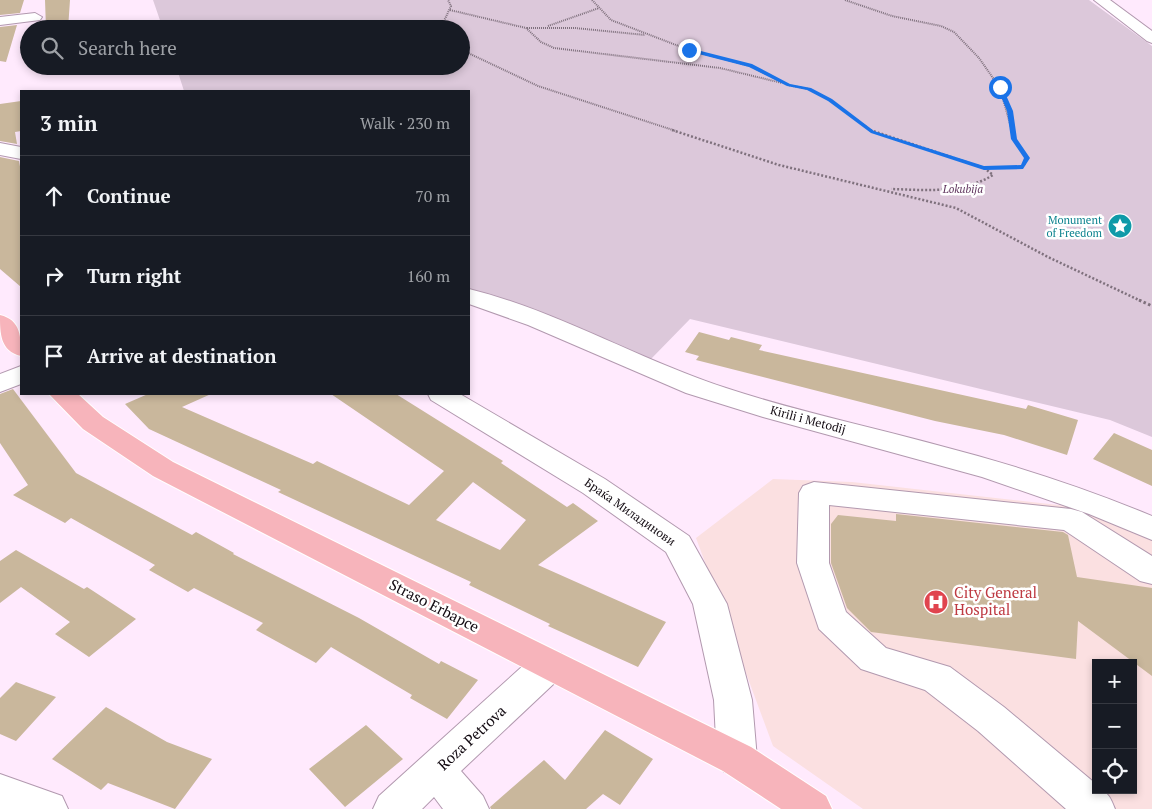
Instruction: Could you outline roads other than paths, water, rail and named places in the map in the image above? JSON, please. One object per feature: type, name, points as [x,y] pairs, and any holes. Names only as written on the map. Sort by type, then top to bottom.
[{"type":"main road","points":[[0,322],[20,347]]},
{"type":"main road","name":"Straso Erbapce","points":[[63,395],[93,423],[163,469],[293,532],[549,665],[737,759],[794,794],[812,809]]},
{"type":"street","points":[[34,0],[36,20]]},
{"type":"street","points":[[1100,0],[1152,38]]},
{"type":"street","points":[[0,21],[20,22]]},
{"type":"street","points":[[0,149],[20,153]]},
{"type":"street","name":"Kirili i Metodij","points":[[470,296],[534,319],[659,374],[718,395],[922,450],[1059,491],[1113,511],[1152,529]]},
{"type":"street","points":[[0,384],[20,374]]},
{"type":"street","name":"Браќа Миладинови","points":[[443,395],[594,486],[678,544],[710,604],[732,700],[737,759]]},
{"type":"street","points":[[1096,809],[991,719],[937,678],[874,659],[831,618],[813,563],[814,493],[1071,520],[1152,572]]},
{"type":"street","name":"Roza Petrova","points":[[393,809],[549,665]]},
{"type":"street","points":[[436,771],[469,809]]},
{"type":"street","points":[[0,793],[48,809]]},
{"type":"place","name":"Monument of Freedom","points":[[1120,226]]},
{"type":"place","name":"City General Hospital","points":[[936,602]]},
{"type":"park label","name":"Lokubija","points":[[963,189]]}]
